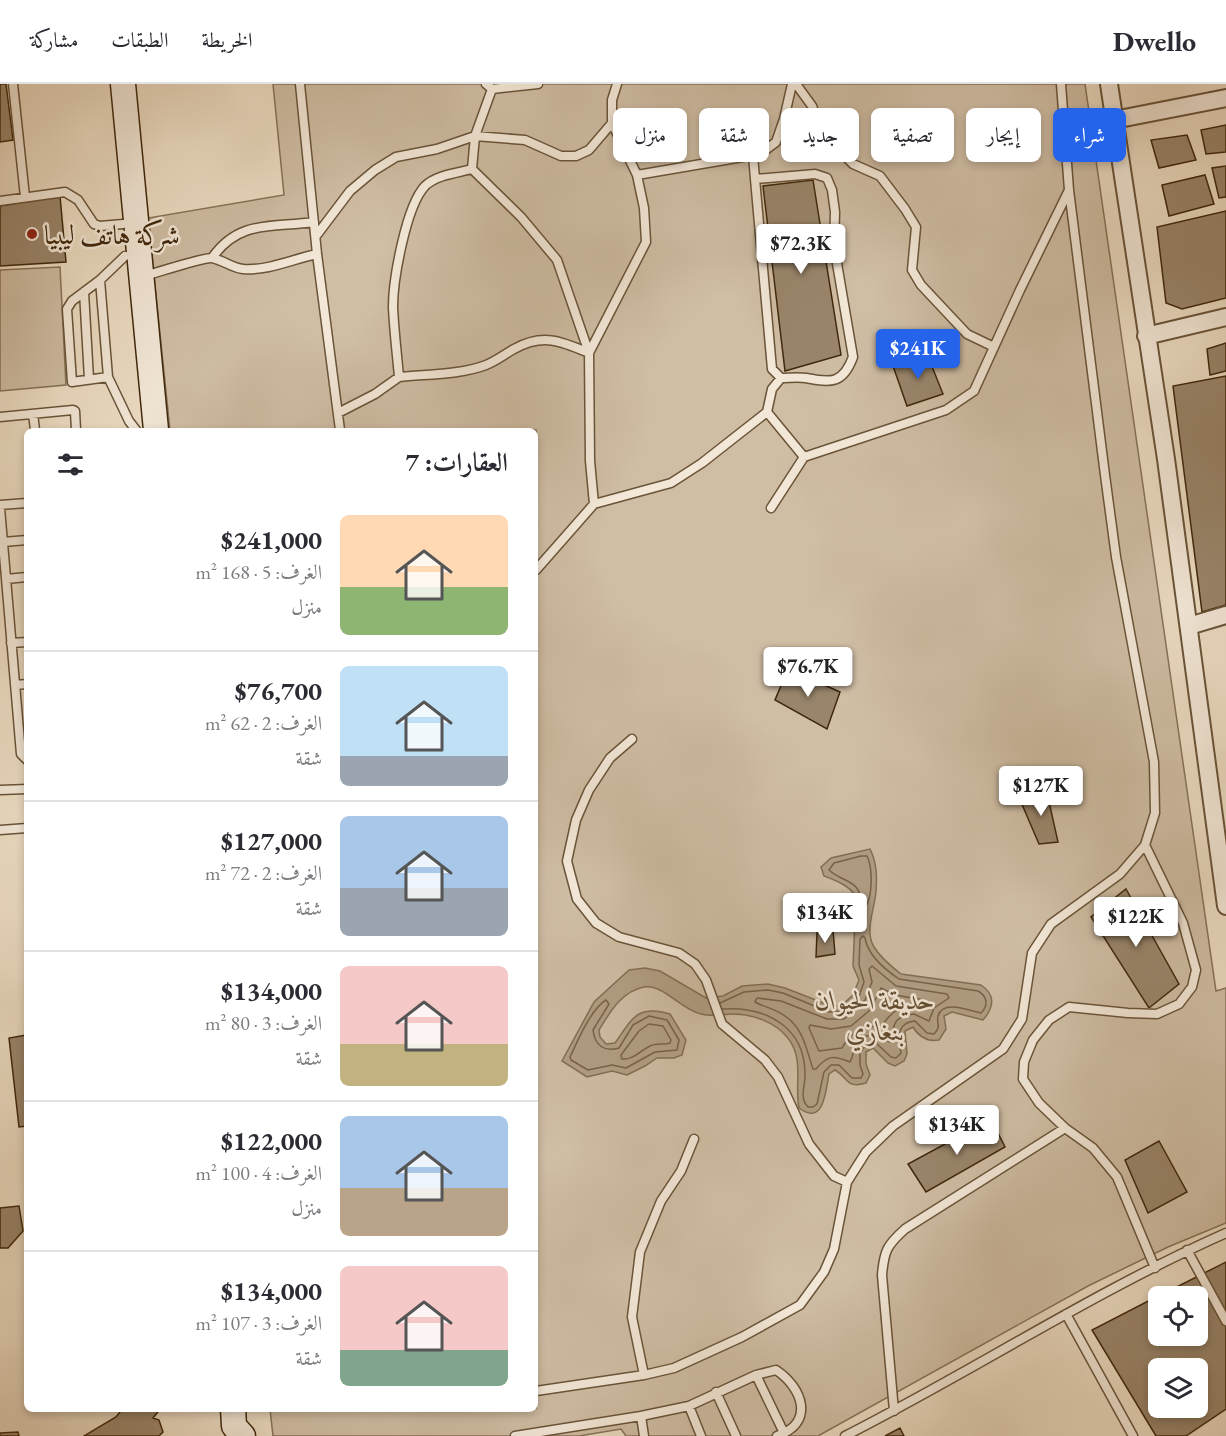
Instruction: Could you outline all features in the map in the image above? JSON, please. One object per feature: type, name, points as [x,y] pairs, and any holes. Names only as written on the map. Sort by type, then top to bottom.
[{"type":"main road","points":[[111,84],[125,256],[143,428]]},
{"type":"main road","points":[[123,84],[156,428]]},
{"type":"main road","points":[[233,1412],[234,1426],[245,1436]]},
{"type":"main road","points":[[245,1436],[247,1412]]},
{"type":"street","points":[[1109,84],[1112,108]]},
{"type":"street","points":[[1126,118],[1226,98]]},
{"type":"street","points":[[1120,162],[1166,459],[1178,558],[1221,817],[1226,906]]},
{"type":"street","points":[[1146,336],[1226,317]]},
{"type":"street","points":[[1190,626],[1226,615]]},
{"type":"lane","points":[[13,84],[25,197]]},
{"type":"lane","points":[[300,84],[317,254],[340,428]]},
{"type":"lane","points":[[472,169],[475,136],[489,86],[538,84]]},
{"type":"lane","points":[[588,353],[646,242],[644,208],[637,175],[612,123],[612,100],[616,84]]},
{"type":"lane","points":[[769,147],[776,142],[792,84]]},
{"type":"lane","points":[[796,84],[812,106],[822,133],[854,164],[880,176],[905,209],[915,227],[912,270],[921,285],[967,334],[994,347]]},
{"type":"lane","points":[[538,1391],[644,1375],[674,1368],[742,1337],[800,1305],[824,1272],[834,1249],[847,1182],[866,1152],[893,1126],[1003,1048],[1022,1019],[1032,953],[1051,924],[1120,874],[1145,845],[1155,813],[1154,762],[1116,557],[1069,190],[1061,84]]},
{"type":"lane","points":[[316,236],[350,191],[375,170],[396,157],[437,149],[475,136],[525,140],[561,156],[576,156],[589,150],[612,123]]},
{"type":"lane","points":[[637,175],[712,162]]},
{"type":"lane","points":[[754,162],[755,179],[772,369],[781,378],[803,378],[827,382],[839,380],[849,369],[853,357],[834,246],[835,212],[832,190],[826,178],[814,174],[755,179]]},
{"type":"lane","points":[[472,169],[521,217],[558,260],[588,353],[590,461],[594,504]]},
{"type":"lane","points":[[399,376],[393,305],[409,217],[424,187],[436,179],[472,169]]},
{"type":"lane","points":[[771,508],[804,457],[946,410],[974,391],[1069,190]]},
{"type":"lane","points":[[0,201],[70,193],[78,200],[94,224],[100,226],[123,224]]},
{"type":"lane","points":[[212,258],[220,246],[232,236],[255,228],[314,222]]},
{"type":"lane","points":[[140,277],[212,258],[246,269],[274,266],[317,254]]},
{"type":"lane","points":[[108,377],[72,382],[67,315],[69,304],[100,280],[125,256]]},
{"type":"lane","points":[[100,280],[108,377],[134,428]]},
{"type":"lane","points":[[84,292],[89,379]]},
{"type":"lane","points":[[338,413],[375,394],[399,376],[470,369],[488,364],[537,339],[558,340],[588,353]]},
{"type":"lane","points":[[538,568],[594,504],[671,483],[702,463],[767,412],[771,389],[781,378]]},
{"type":"lane","points":[[0,417],[73,410],[75,411],[76,428]]},
{"type":"lane","points":[[767,412],[804,457]]},
{"type":"lane","points":[[33,414],[35,428]]},
{"type":"lane","points":[[24,503],[0,506],[15,685],[22,722],[21,754],[24,757]]},
{"type":"lane","points":[[3,542],[24,540]]},
{"type":"lane","points":[[6,579],[24,577]]},
{"type":"lane","points":[[11,643],[24,642]]},
{"type":"lane","points":[[15,685],[24,684]]},
{"type":"lane","points":[[632,739],[610,758],[589,790],[576,820],[567,861],[577,898],[597,923],[619,937],[678,953],[695,964],[710,989],[720,1019],[728,1030],[765,1060],[778,1077],[809,1144],[834,1176],[847,1182]]},
{"type":"lane","points":[[0,790],[24,789]]},
{"type":"lane","points":[[0,830],[24,828]]},
{"type":"lane","points":[[1145,845],[1183,923],[1196,970],[1192,987],[1179,1004],[1156,1014],[1069,1007],[1049,1020],[1033,1040],[1024,1062],[1023,1080],[1039,1103],[1065,1128],[1094,1148],[1117,1177],[1155,1268]]},
{"type":"lane","points":[[894,1411],[882,1275],[883,1259],[890,1242],[905,1228],[1065,1128]]},
{"type":"lane","points":[[644,1375],[632,1317],[640,1252],[661,1201],[681,1171],[694,1139]]},
{"type":"lane","points":[[845,1436],[1066,1314],[1187,1250],[1226,1233]]},
{"type":"lane","points":[[1187,1250],[1226,1321]]},
{"type":"lane","points":[[1066,1314],[1133,1436]]},
{"type":"lane","points":[[515,1436],[689,1406],[756,1375],[777,1370],[788,1377],[803,1405],[801,1418],[781,1435],[756,1375]]},
{"type":"lane","points":[[716,1392],[736,1436]]},
{"type":"lane","points":[[689,1406],[701,1436]]},
{"type":"lane","points":[[641,1416],[644,1436]]},
{"type":"green space","name":"حديقة الحيوان بنغازي","points":[[273,84],[1085,84],[1088,108],[1053,108],[1053,162],[1096,162],[1216,991],[1226,988],[1226,1223],[1168,1247],[1088,1286],[818,1436],[626,1436],[621,1429],[579,1436],[273,1436],[270,1412],[538,1412],[538,428],[170,428],[148,218],[284,195]]},
{"type":"green space","points":[[60,267],[66,385],[0,391],[0,270]]},
{"type":"water","points":[[870,849],[876,875],[870,927],[874,947],[901,974],[981,985],[989,993],[992,1001],[983,1020],[952,1012],[944,1016],[946,1029],[939,1040],[924,1038],[913,1027],[905,1031],[907,1054],[904,1061],[895,1066],[888,1063],[873,1048],[866,1052],[866,1064],[870,1075],[866,1083],[851,1084],[835,1070],[829,1074],[825,1097],[819,1110],[814,1113],[807,1113],[799,1108],[796,1054],[787,1037],[776,1027],[748,1015],[709,1015],[694,1012],[666,993],[651,987],[636,989],[623,998],[599,1030],[600,1037],[606,1044],[615,1043],[636,1016],[643,1012],[659,1011],[670,1014],[686,1040],[682,1055],[674,1058],[657,1058],[627,1075],[612,1071],[587,1077],[562,1061],[594,1002],[629,970],[645,968],[660,971],[706,998],[723,996],[742,986],[768,984],[785,988],[831,1006],[841,1006],[853,995],[859,980],[853,966],[856,896],[846,886],[824,876],[821,867],[831,858]]},
{"type":"building","points":[[0,84],[6,84],[13,140],[0,142]]},
{"type":"building","points":[[1226,125],[1226,152],[1206,154],[1201,130]]},
{"type":"building","points":[[1187,135],[1196,160],[1159,168],[1151,140]]},
{"type":"building","points":[[1226,166],[1226,197],[1219,198],[1212,168]]},
{"type":"building","points":[[1205,175],[1214,204],[1169,216],[1162,185]]},
{"type":"building","points":[[813,180],[841,355],[785,371],[763,186]]},
{"type":"building","name":"شركة هاتف ليبيا","points":[[60,196],[66,262],[0,266],[0,206]]},
{"type":"building","points":[[1226,211],[1226,298],[1182,309],[1166,303],[1157,227]]},
{"type":"building","points":[[1226,343],[1226,371],[1210,375],[1207,349]]},
{"type":"building","points":[[927,354],[943,394],[907,406],[893,366]]},
{"type":"building","points":[[1226,376],[1226,605],[1202,612],[1173,386]]},
{"type":"building","points":[[788,669],[840,692],[827,729],[775,700]]},
{"type":"building","points":[[1046,788],[1058,842],[1039,844],[1021,802]]},
{"type":"building","points":[[1126,889],[1179,984],[1149,1008],[1091,917]]},
{"type":"building","points":[[833,930],[835,954],[816,957],[817,933]]},
{"type":"building","points":[[24,1036],[24,1126],[19,1127],[9,1038]]},
{"type":"building","points":[[991,1119],[1005,1147],[926,1192],[908,1164]]},
{"type":"building","points":[[1159,1141],[1187,1192],[1148,1213],[1125,1160]]},
{"type":"building","points":[[19,1206],[23,1231],[8,1248],[0,1248],[0,1208]]},
{"type":"building","points":[[1226,1262],[1226,1409],[1186,1436],[1156,1436],[1092,1330],[1148,1301],[1148,1346],[1208,1346],[1208,1286],[1179,1286]]},
{"type":"building","points":[[120,1412],[158,1412],[153,1418],[159,1420],[163,1432],[159,1436],[84,1436],[116,1417]]},
{"type":"building","points":[[900,1428],[904,1436],[885,1436]]},
{"type":"building","points":[[18,1432],[19,1436],[0,1436],[0,1433]]},
{"type":"place","name":"شركة هاتف ليبيا","points":[[32,234]]}]
